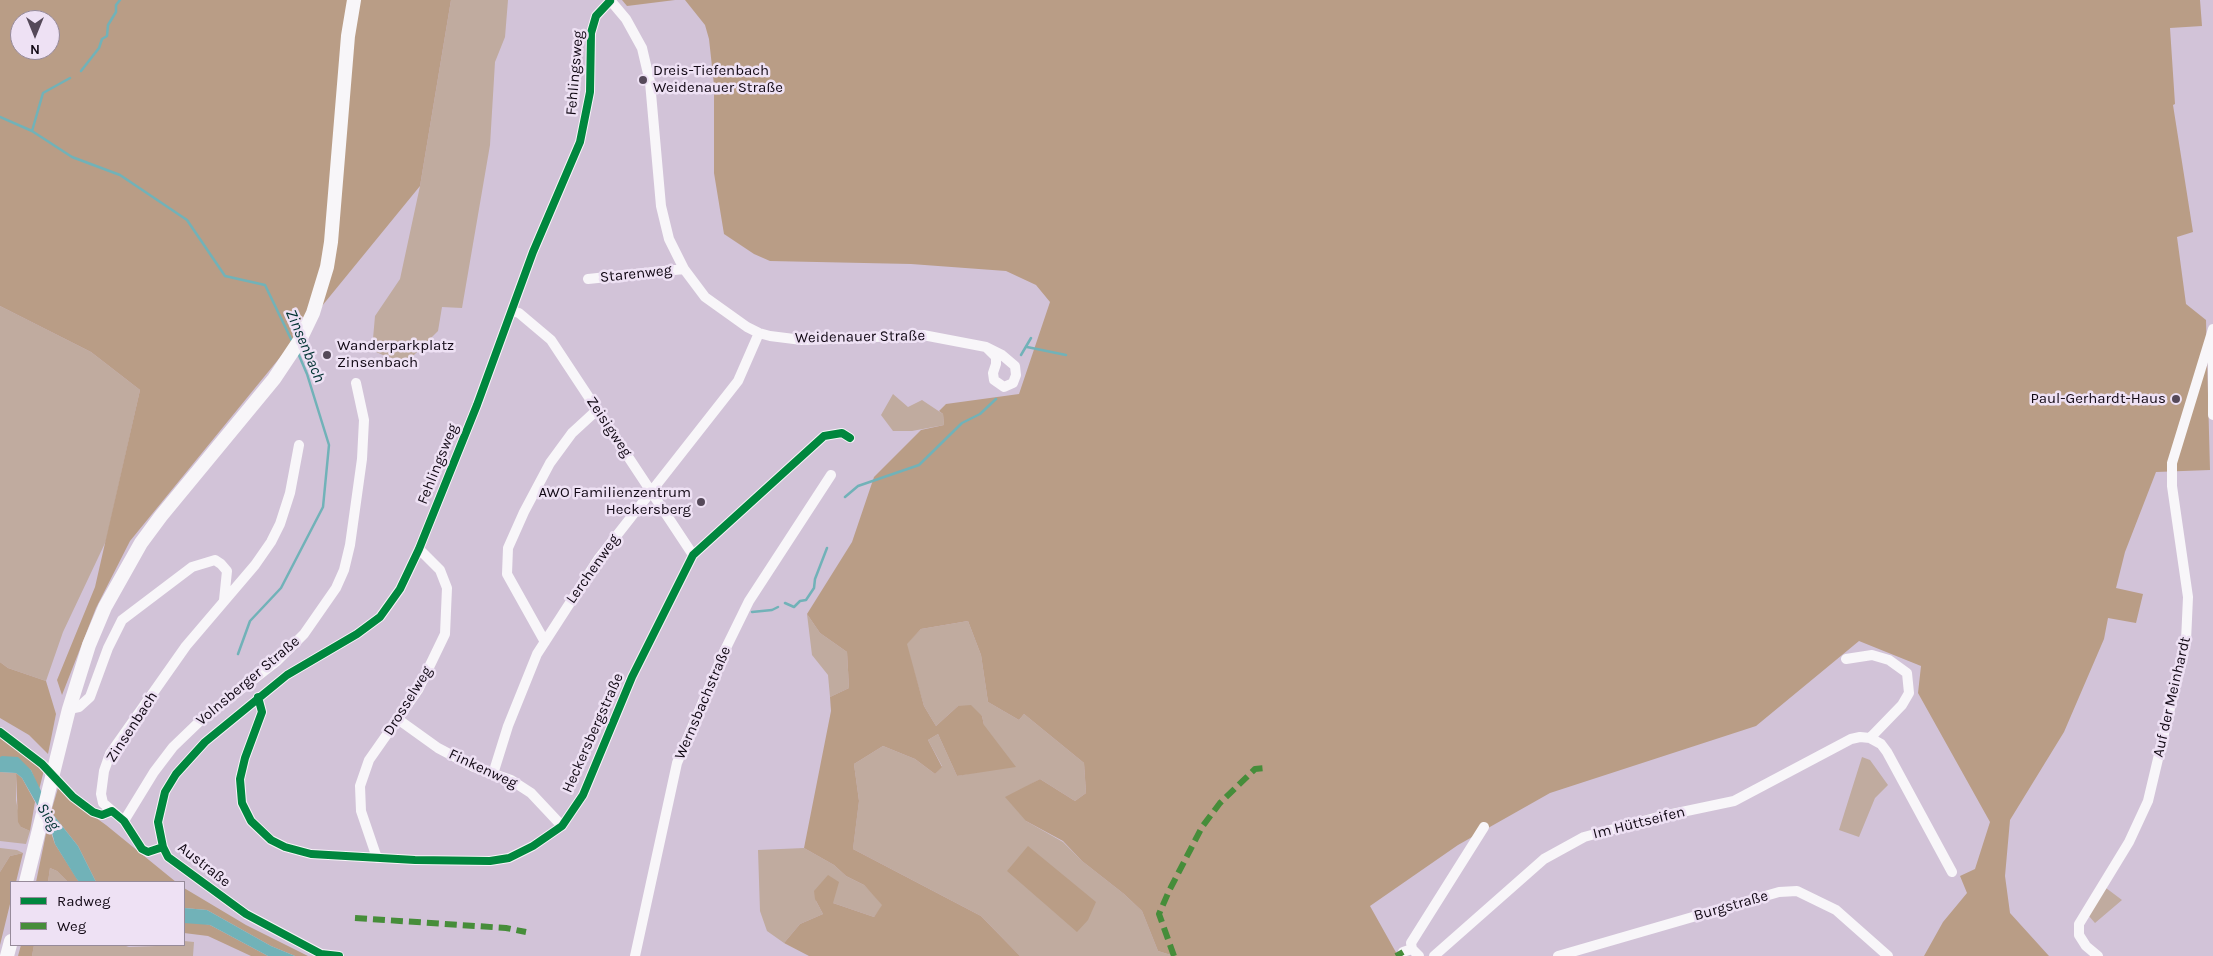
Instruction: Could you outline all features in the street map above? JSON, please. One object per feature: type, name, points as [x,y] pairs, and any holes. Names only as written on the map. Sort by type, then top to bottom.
[{"type":"street","points":[[26,881],[69,708],[89,645],[127,564],[161,516],[254,406],[289,358],[313,313],[327,267],[336,191],[348,36],[354,0]]},
{"type":"street","name":"Weidenauer Straße","points":[[610,0],[626,19],[642,48],[650,82],[661,206],[669,239],[684,269],[705,297],[725,313],[759,333],[802,340],[923,335],[986,348]]},
{"type":"street","name":"Fehlingsweg","points":[[163,847],[158,822],[165,792],[176,774],[205,742],[287,674],[357,634],[380,617],[400,590],[419,549],[512,311],[533,252],[580,142],[591,84],[591,33],[596,16],[610,0]]},
{"type":"street","name":"Starenweg","points":[[588,279],[684,269]]},
{"type":"street","name":"Zeisigweg","points":[[512,311],[519,314],[551,340],[693,555]]},
{"type":"street","name":"Auf der Meinhardt","points":[[2098,956],[2086,946],[2079,935],[2079,924],[2129,842],[2148,802],[2186,641],[2188,597],[2172,486],[2172,463],[2213,329]]},
{"type":"street","name":"Lerchenweg","points":[[493,774],[508,726],[537,654],[599,558],[738,381],[759,333]]},
{"type":"street","points":[[2213,341],[2213,415]]},
{"type":"street","name":"Volnsberger Straße","points":[[124,821],[154,772],[173,747],[200,721],[277,661],[304,634],[336,588],[350,545],[362,459],[364,420],[356,382]]},
{"type":"street","points":[[545,642],[507,574],[508,548],[524,512],[550,463],[572,433],[597,410]]},
{"type":"street","name":"Heckersbergstraße","points":[[258,697],[262,712],[245,758],[240,779],[242,803],[251,821],[271,840],[285,847],[311,854],[490,862],[509,858],[533,846],[562,826],[583,795],[632,677],[693,555],[824,436],[842,433],[850,438]]},
{"type":"street","name":"Zinsenbach","points":[[112,811],[103,803],[101,794],[104,771],[110,754],[186,646],[255,565],[280,524],[290,493],[299,445]]},
{"type":"street","name":"Wernsbachstraße","points":[[635,956],[677,763],[724,652],[749,601],[831,475]]},
{"type":"street","name":"Drosselweg","points":[[377,858],[361,811],[360,786],[369,760],[399,720],[418,690],[445,634],[446,588],[440,570],[419,549]]},
{"type":"street","points":[[69,708],[79,707],[90,697],[108,648],[122,620],[192,567],[214,560],[221,564],[227,571],[224,600]]},
{"type":"street","points":[[1846,659],[1872,655],[1889,660],[1907,673],[1909,693],[1902,705],[1870,738],[1881,744],[1887,752],[1952,872]]},
{"type":"street","name":"Finkenweg","points":[[399,720],[438,748],[474,767],[511,780],[531,792],[562,826]]},
{"type":"street","points":[[0,732],[42,764],[73,797],[93,812],[102,815],[112,811]]},
{"type":"street","name":"Im Hüttseifen","points":[[1434,956],[1544,860],[1584,837],[1658,817],[1734,801],[1851,739],[1870,738]]},
{"type":"street","name":"Austraße","points":[[112,811],[124,821],[142,849],[148,852],[163,847],[168,857],[246,914],[321,954],[339,956]]},
{"type":"street","points":[[1411,952],[1411,943],[1484,827]]},
{"type":"street","name":"Burgstraße","points":[[1558,956],[1779,892],[1797,891],[1816,898],[1836,910],[1888,956]]},
{"type":"shaded area","points":[[0,0],[451,0],[420,186],[130,541],[96,608],[62,695],[57,680],[95,587],[140,390],[91,352],[0,306]]},
{"type":"shaded area","points":[[451,0],[508,0],[505,37],[495,62],[490,145],[462,308],[442,307],[438,331],[408,361],[387,357],[372,350],[375,316],[400,279],[420,186]]},
{"type":"shaded area","points":[[622,0],[675,0],[627,6]]},
{"type":"shaded area","points":[[685,0],[2200,0],[2202,26],[2170,28],[2175,104],[2173,105],[2193,232],[2177,237],[2186,304],[2206,320],[2210,470],[2156,472],[2125,552],[2116,588],[2143,594],[2136,623],[2108,618],[2104,639],[2064,732],[2010,820],[2005,876],[2010,913],[2049,956],[1924,956],[1943,922],[1967,893],[1960,876],[1975,869],[1990,822],[1918,693],[1921,666],[1859,641],[1756,726],[1550,793],[1458,845],[1370,906],[1398,956],[1174,956],[1158,951],[1142,911],[1124,894],[1082,861],[1063,841],[1026,821],[1005,797],[1040,779],[1075,801],[1086,793],[1084,763],[1024,714],[1019,720],[988,702],[981,655],[968,621],[921,629],[907,644],[924,706],[936,726],[958,706],[971,705],[982,716],[984,725],[1016,767],[957,776],[938,734],[928,740],[942,767],[935,774],[915,759],[883,746],[854,764],[859,801],[853,849],[981,916],[1020,956],[809,956],[784,943],[800,924],[823,914],[815,899],[814,891],[828,875],[839,882],[833,903],[874,917],[882,905],[864,885],[846,876],[834,865],[804,848],[831,711],[830,697],[849,688],[847,652],[820,633],[807,614],[852,542],[874,477],[921,430],[944,425],[943,414],[939,411],[946,404],[1019,394],[1050,302],[1036,285],[1006,271],[911,264],[770,261],[754,254],[724,234],[714,173],[714,85],[709,39],[705,25]]},
{"type":"shaded area","points":[[0,306],[91,352],[140,390],[106,541],[63,632],[46,681],[8,668],[0,662]]},
{"type":"shaded area","points":[[893,394],[908,407],[922,400],[943,414],[944,425],[912,431],[893,431],[881,415]]},
{"type":"shaded area","points":[[807,614],[820,633],[847,652],[849,688],[830,697],[828,675],[812,655]]},
{"type":"shaded area","points":[[968,621],[981,655],[988,702],[1019,720],[1024,714],[1084,763],[1086,793],[1075,801],[1040,779],[1019,791],[1026,821],[1063,842],[1082,861],[1124,894],[1142,911],[1158,951],[1174,956],[1020,956],[981,916],[853,849],[859,801],[854,764],[883,746],[915,759],[935,774],[942,766],[928,740],[938,734],[957,776],[983,771],[984,725],[982,716],[958,706],[936,726],[924,706],[906,644],[921,629]]},
{"type":"shaded area","points":[[0,662],[8,668],[46,681],[56,714],[48,754],[29,735],[0,718]]},
{"type":"shaded area","points":[[0,737],[44,770],[39,790],[31,770],[10,757],[0,757]]},
{"type":"shaded area","points":[[1862,757],[1870,760],[1888,785],[1875,798],[1859,837],[1839,830]]},
{"type":"shaded area","points":[[0,772],[16,773],[16,800],[21,827],[30,831],[26,844],[0,841]]},
{"type":"shaded area","points":[[16,773],[22,778],[35,802],[30,831],[21,827],[18,822]]},
{"type":"shaded area","points":[[58,788],[175,881],[96,881],[78,846],[51,812]]},
{"type":"shaded area","points":[[48,824],[55,844],[78,881],[67,881],[57,871],[50,868],[48,881],[36,881]]},
{"type":"shaded area","points":[[1028,846],[1096,902],[1088,920],[1077,932],[1007,871]]},
{"type":"shaded area","points":[[0,848],[17,850],[23,853],[10,856],[0,872]]},
{"type":"shaded area","points":[[804,848],[834,865],[846,876],[864,885],[883,905],[874,917],[833,903],[816,901],[823,914],[800,924],[784,943],[767,931],[760,911],[758,850]]},
{"type":"shaded area","points":[[23,853],[16,881],[10,881],[10,904],[0,945],[0,872],[10,856]]},
{"type":"shaded area","points":[[50,868],[57,871],[67,881],[48,881]]},
{"type":"shaded area","points":[[2106,888],[2122,900],[2095,923],[2088,915]]},
{"type":"shaded area","points":[[185,889],[246,925],[308,956],[295,956],[271,946],[207,910],[185,908]]},
{"type":"shaded area","points":[[196,922],[210,925],[268,956],[251,956],[208,936],[185,933],[185,923]]},
{"type":"shaded area","points":[[185,941],[194,942],[193,956],[32,956],[34,946],[185,946]]},
{"type":"shaded area","points":[[21,946],[34,946],[32,956],[18,956]]},
{"type":"water","name":"Sieg","points":[[0,757],[18,757],[31,770],[51,812],[78,846],[96,881],[78,881],[55,844],[51,829],[22,778],[16,773],[0,772]]},
{"type":"water","points":[[185,908],[207,910],[271,946],[295,956],[268,956],[210,925],[185,923]]},
{"type":"waterway","points":[[81,71],[99,48],[102,39],[107,36],[108,25],[116,12],[116,5],[120,0]]},
{"type":"waterway","points":[[32,131],[43,93],[70,78]]},
{"type":"waterway","name":"Zinsenbach","points":[[0,117],[32,131],[72,157],[120,175],[187,220],[225,276],[265,285],[292,341]]},
{"type":"waterway","points":[[1021,355],[1031,338]]},
{"type":"waterway","points":[[1027,347],[1066,355]]},
{"type":"waterway","name":"Zinsenbach","points":[[238,654],[250,621],[281,588],[323,507],[329,445],[307,374],[298,353]]},
{"type":"waterway","points":[[845,497],[858,486],[919,465],[962,423],[980,414],[996,399]]},
{"type":"waterway","points":[[785,603],[794,607],[800,601],[806,600],[814,588],[815,579],[827,548]]},
{"type":"waterway","points":[[752,612],[772,610],[778,607]]},
{"type":"marked path","points":[[1174,956],[1159,914],[1169,891],[1202,827],[1220,803],[1255,769],[1266,768]]},
{"type":"marked path","points":[[355,918],[506,928],[526,932]]},
{"type":"marked path","points":[[1396,956],[1403,952]]},
{"type":"cycle path","points":[[163,847],[158,822],[165,792],[176,774],[205,742],[287,675],[357,634],[380,617],[400,589],[419,549],[477,405],[533,252],[580,142],[590,92],[591,33],[596,16],[610,1]]},
{"type":"cycle path","points":[[258,697],[262,712],[245,758],[240,779],[242,803],[251,821],[271,840],[285,847],[311,854],[415,860],[490,861],[509,858],[533,846],[562,826],[583,795],[632,677],[693,555],[824,436],[842,433],[850,438]]},
{"type":"cycle path","points":[[0,732],[42,764],[73,797],[93,812],[102,815],[112,811],[124,821],[142,849],[148,852],[163,847],[168,857],[246,914],[321,954],[339,956]]},
{"type":"place","name":"Dreis-Tiefenbach Weidenauer Straße","points":[[643,80]]},
{"type":"place","name":"Wanderparkplatz Zinsenbach","points":[[327,355]]},
{"type":"place","name":"Paul-Gerhardt-Haus","points":[[2176,399]]},
{"type":"place","name":"AWO Familienzentrum Heckersberg","points":[[701,502]]}]
